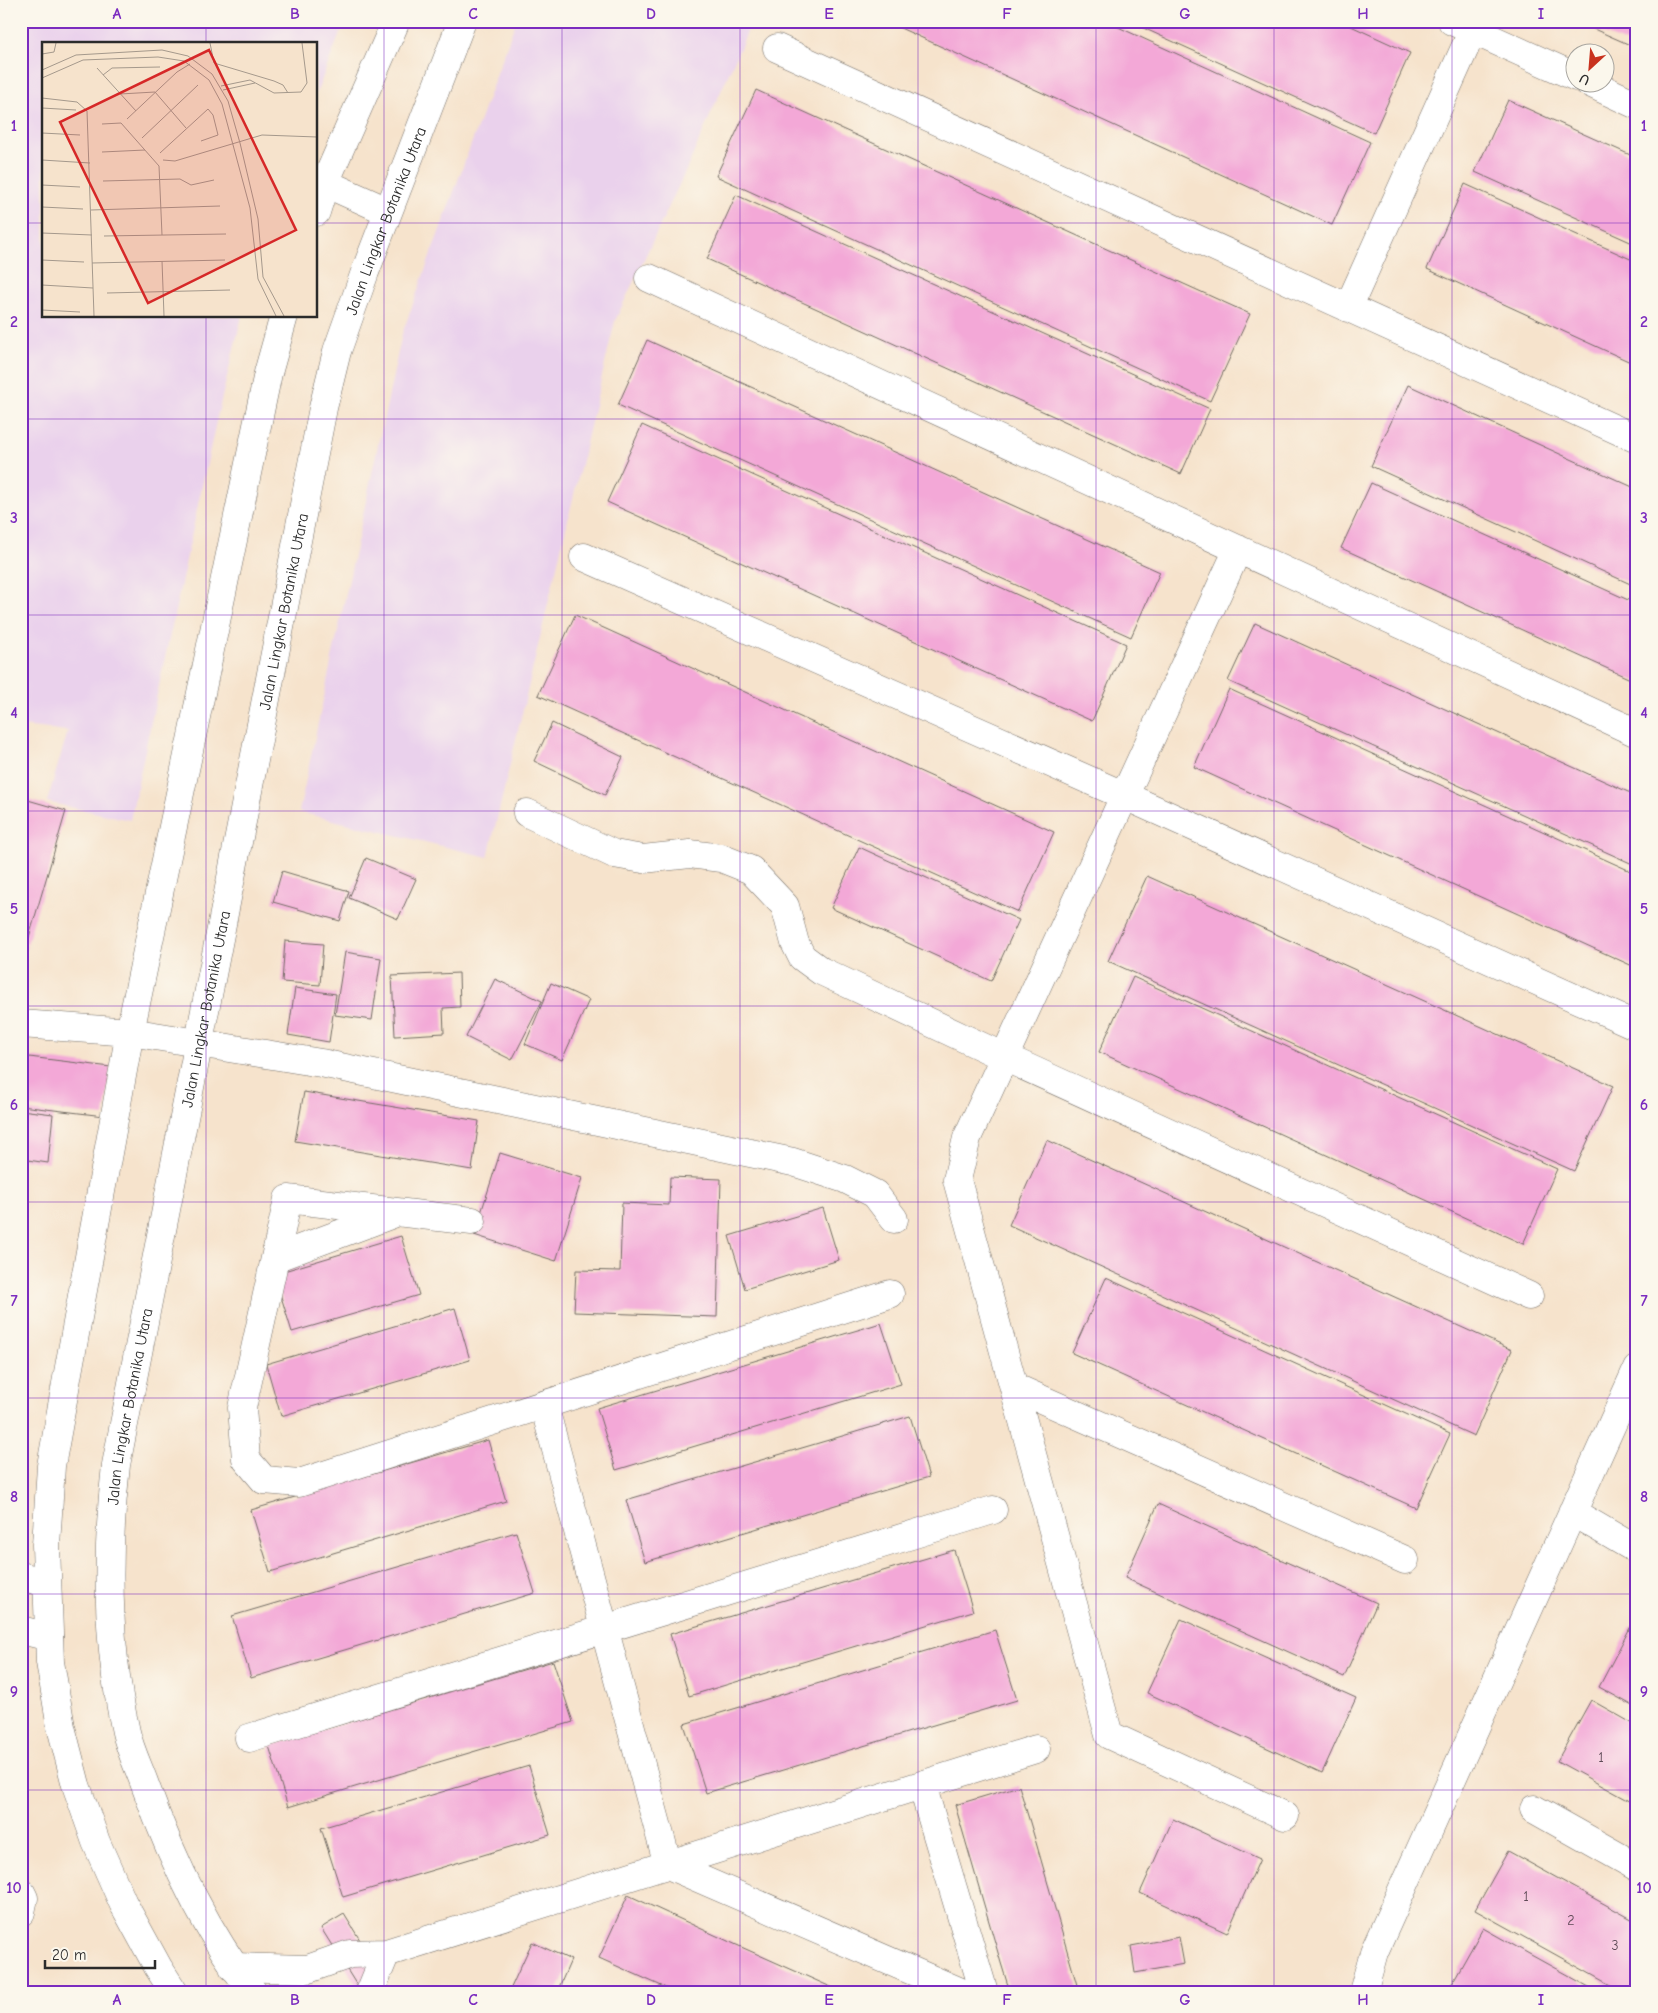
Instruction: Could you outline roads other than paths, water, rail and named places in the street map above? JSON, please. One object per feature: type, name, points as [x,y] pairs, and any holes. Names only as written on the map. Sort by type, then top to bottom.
[{"type":"street","points":[[318,206],[325,183],[396,21]]},
{"type":"street","name":"Jalan Lingkar Botanika Utara","points":[[253,1992],[233,1967],[190,1891],[160,1827],[126,1733],[114,1658],[109,1587],[109,1546],[116,1465],[323,408],[338,351],[387,211],[462,21]]},
{"type":"street","points":[[1348,308],[1468,24],[1566,72]]},
{"type":"street","points":[[778,48],[1637,439]]},
{"type":"street","points":[[1609,92],[1637,105]]},
{"type":"street","points":[[325,183],[387,211]]},
{"type":"street","points":[[649,278],[1637,733]]},
{"type":"street","points":[[174,1992],[158,1968],[123,1903],[93,1834],[76,1785],[61,1727],[50,1662],[49,1637],[34,1580],[46,1545],[51,1466],[130,1032],[266,383],[283,318]]},
{"type":"street","points":[[1238,549],[967,1138],[958,1180],[1109,1735],[1285,1816]]},
{"type":"street","points":[[584,557],[1125,796],[1637,1026]]},
{"type":"street","points":[[526,813],[614,854],[643,859],[690,854],[721,858],[751,870],[784,906],[795,943],[802,957],[821,971],[1004,1057],[1529,1296]]},
{"type":"street","points":[[21,1024],[130,1032],[321,1063],[793,1162],[845,1179],[875,1194],[894,1219]]},
{"type":"street","points":[[472,1221],[288,1199],[242,1408],[246,1459],[264,1480],[299,1483],[890,1294]]},
{"type":"street","points":[[275,1258],[397,1212]]},
{"type":"street","points":[[1362,1992],[1374,1952],[1637,1369]]},
{"type":"street","points":[[1014,1388],[1405,1560]]},
{"type":"street","points":[[544,1405],[668,1865]]},
{"type":"street","points":[[249,1738],[993,1510]]},
{"type":"street","points":[[1572,1512],[1637,1550]]},
{"type":"street","points":[[21,1630],[49,1637]]},
{"type":"street","points":[[233,1967],[308,1968],[350,1954],[386,1953],[1036,1748]]},
{"type":"street","points":[[922,1785],[984,1992]]},
{"type":"street","points":[[1534,1809],[1637,1867]]},
{"type":"street","points":[[668,1865],[961,1992]]},
{"type":"street","points":[[21,1892],[24,1898],[21,1912]]},
{"type":"street","points":[[370,1992],[386,1953]]}]
